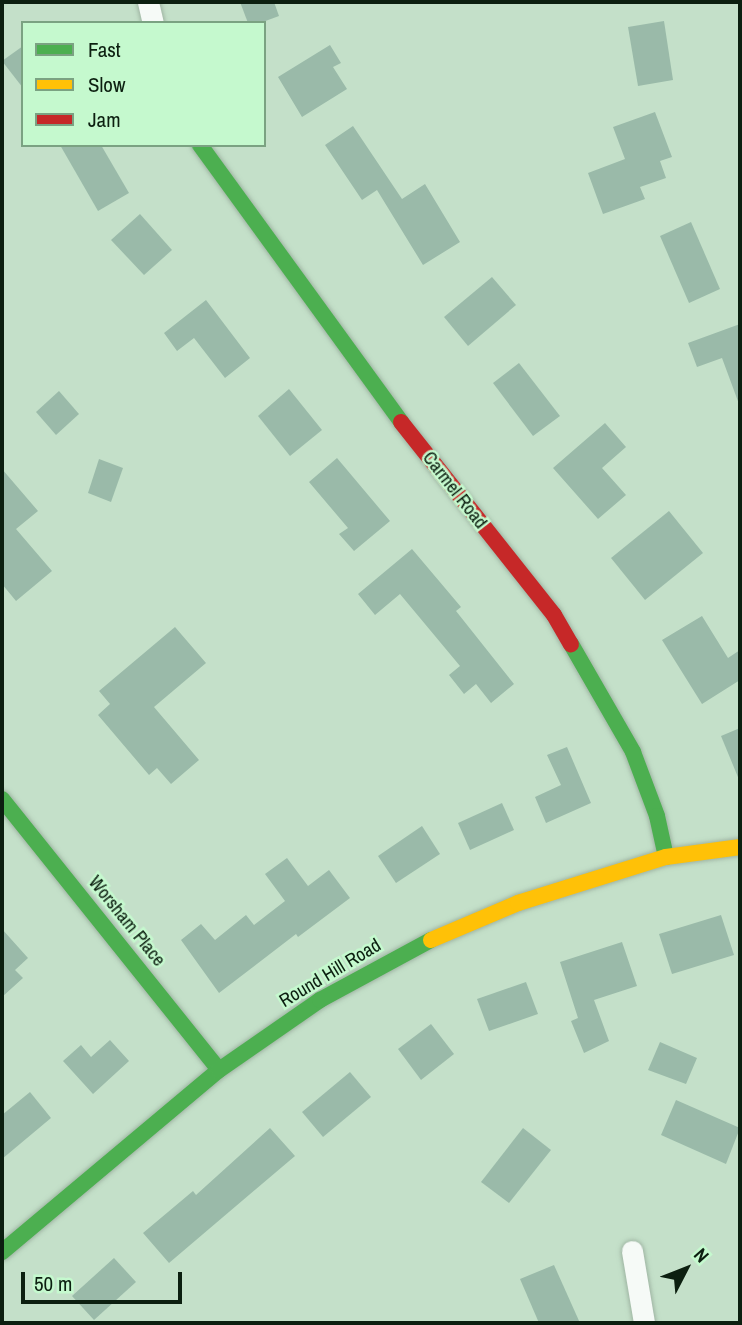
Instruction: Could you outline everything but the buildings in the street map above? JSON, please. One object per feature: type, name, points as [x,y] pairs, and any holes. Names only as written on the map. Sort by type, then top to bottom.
[{"type":"street","points":[[148,2],[153,21]]},
{"type":"street","name":"Carmel Road","points":[[201,147],[400,421],[554,615],[633,752],[657,816],[666,857]]},
{"type":"street","name":"Worsham Place","points":[[2,799],[219,1070]]},
{"type":"street","name":"Round Hill Road","points":[[2,1252],[219,1070],[320,1000],[422,944],[519,903],[666,857],[740,847]]},
{"type":"street","points":[[632,1251],[644,1323]]},
{"type":"traffic: fast","points":[[201,147],[401,422]]},
{"type":"traffic: fast","points":[[571,644],[633,752],[657,816],[666,857]]},
{"type":"traffic: fast","points":[[2,799],[219,1070]]},
{"type":"traffic: fast","points":[[2,1252],[219,1070],[320,1000],[431,940]]},
{"type":"traffic: slow","points":[[431,940],[518,903],[666,857],[740,847]]},
{"type":"traffic: jam","points":[[401,422],[554,615],[571,644]]}]
